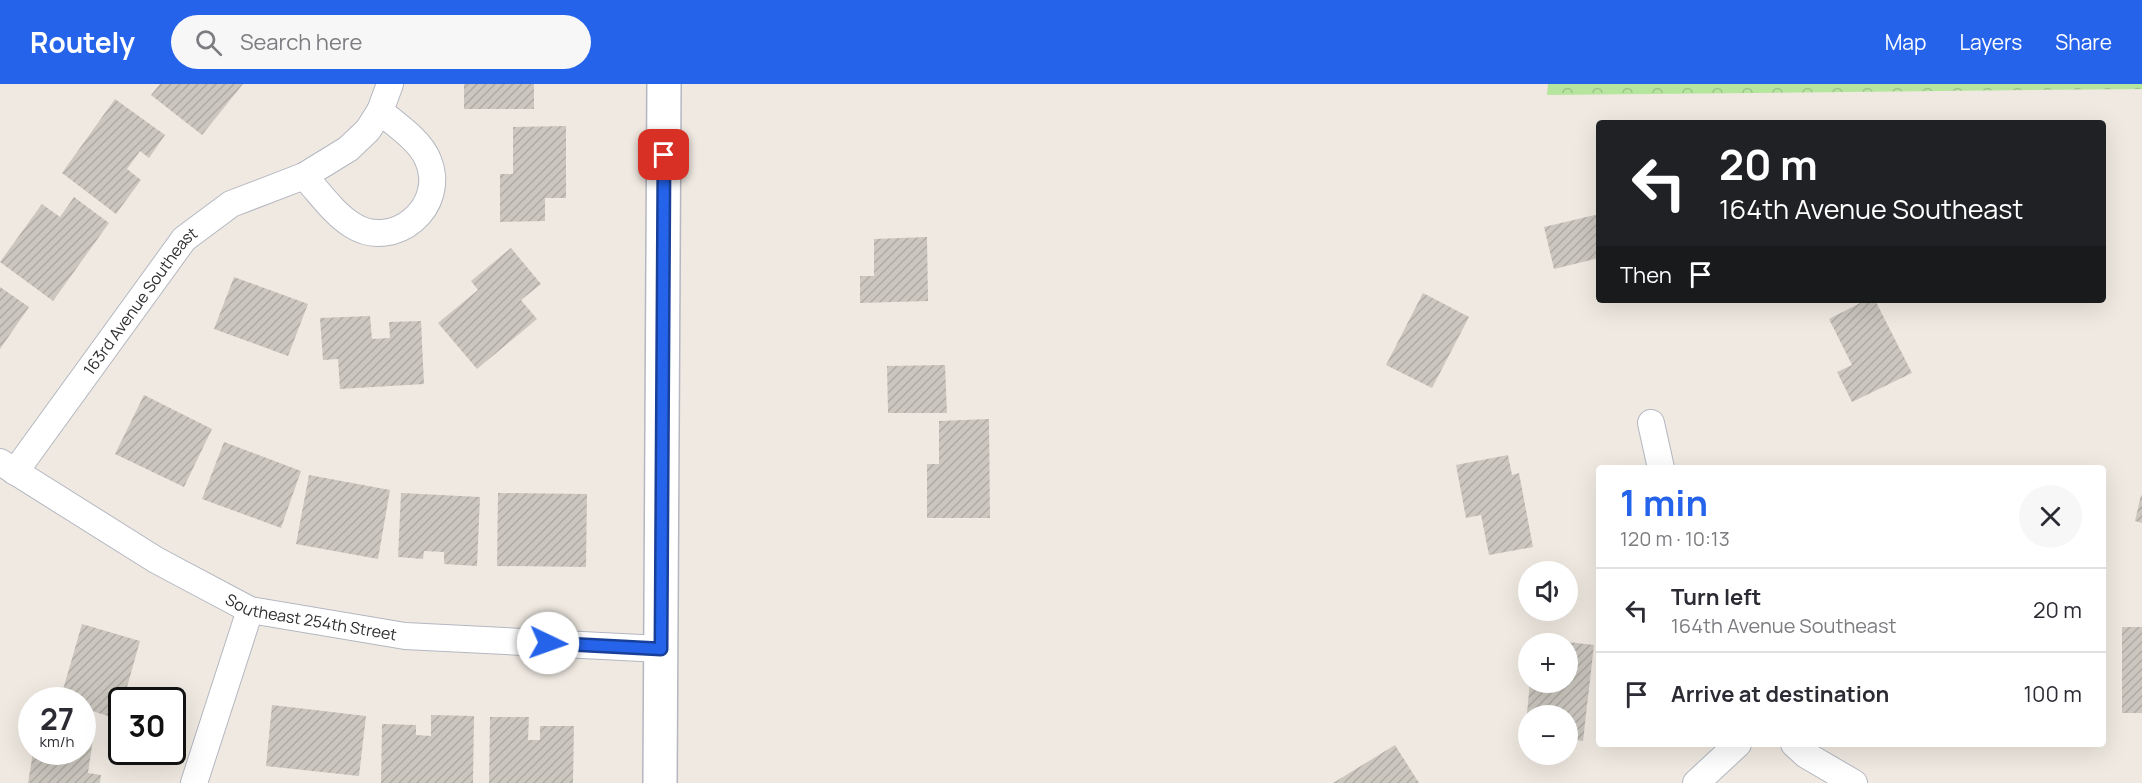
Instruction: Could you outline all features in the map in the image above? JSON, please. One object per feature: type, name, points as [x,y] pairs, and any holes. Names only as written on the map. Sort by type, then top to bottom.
[{"type":"street","name":"163rd Avenue Southeast","points":[[7,467],[184,238],[231,204],[304,176],[348,149],[368,130],[380,111],[390,84]]},
{"type":"street","points":[[660,783],[664,84]]},
{"type":"street","points":[[304,176],[340,215],[352,225],[368,232],[384,233],[400,229],[414,220],[425,207],[431,192],[432,176],[428,160],[419,146],[380,111]]},
{"type":"street","points":[[1651,423],[1660,465]]},
{"type":"street","name":"Southeast 254th Street","points":[[7,467],[156,560],[250,610],[405,636],[661,649]]},
{"type":"street","points":[[194,783],[250,610]]},
{"type":"street","points":[[1696,783],[1735,747]]},
{"type":"street","points":[[1797,747],[1806,755],[1854,783]]},
{"type":"green space","points":[[1548,84],[2142,84],[2142,89],[1547,95]]},
{"type":"building","points":[[160,84],[243,84],[202,135],[151,95]]},
{"type":"building","points":[[464,84],[534,84],[534,109],[464,109]]},
{"type":"building","points":[[115,99],[165,135],[149,158],[140,151],[127,169],[141,180],[116,214],[62,173]]},
{"type":"building","points":[[566,126],[566,198],[545,198],[545,221],[500,222],[500,174],[513,174],[513,127]]},
{"type":"building","points":[[74,197],[109,223],[53,301],[0,262],[42,204],[60,217]]},
{"type":"building","points":[[1596,215],[1596,259],[1554,269],[1544,227]]},
{"type":"building","points":[[927,237],[928,301],[860,303],[860,276],[874,276],[874,239]]},
{"type":"building","points":[[511,248],[541,284],[521,300],[537,319],[477,369],[438,323],[478,290],[471,281]]},
{"type":"building","points":[[234,277],[308,304],[288,356],[214,329]]},
{"type":"building","points":[[0,287],[29,307],[0,349]]},
{"type":"building","points":[[1423,293],[1469,317],[1432,388],[1386,365]]},
{"type":"building","points":[[1860,303],[1877,303],[1912,373],[1852,402],[1837,372],[1852,365],[1829,319]]},
{"type":"building","points":[[370,316],[372,339],[390,338],[389,322],[421,321],[424,384],[340,389],[338,359],[323,360],[320,318]]},
{"type":"building","points":[[945,365],[947,413],[888,413],[887,366]]},
{"type":"building","points":[[144,395],[212,429],[184,487],[115,454]]},
{"type":"building","points":[[989,419],[990,518],[927,518],[927,464],[939,464],[939,421]]},
{"type":"building","points":[[224,442],[301,471],[281,528],[202,499]]},
{"type":"building","points":[[1508,455],[1512,475],[1519,473],[1533,547],[1489,555],[1481,515],[1466,518],[1456,465]]},
{"type":"building","points":[[309,475],[390,490],[378,559],[296,544]]},
{"type":"building","points":[[401,493],[480,497],[477,566],[444,564],[444,552],[424,551],[423,559],[398,557]]},
{"type":"building","points":[[498,493],[587,494],[586,567],[497,566]]},
{"type":"building","points":[[2142,496],[2142,523],[2135,521]]},
{"type":"building","points":[[82,624],[140,641],[127,687],[108,687],[108,716],[96,712],[96,687],[64,687]]},
{"type":"building","points":[[2122,627],[2142,627],[2142,713],[2122,713]]},
{"type":"building","points":[[1578,643],[1594,645],[1583,741],[1578,740],[1578,705],[1528,705],[1529,693],[1578,693]]},
{"type":"building","points":[[272,705],[366,716],[359,776],[266,766]]},
{"type":"building","points":[[431,715],[474,716],[473,783],[381,783],[382,724],[416,725],[416,735],[431,736]]},
{"type":"building","points":[[490,717],[529,717],[528,740],[540,740],[540,726],[574,726],[573,783],[489,783]]},
{"type":"building","points":[[1395,745],[1419,783],[1333,783]]},
{"type":"building","points":[[31,765],[89,765],[88,773],[101,775],[100,783],[28,783]]},
{"type":"route","points":[[548,643],[661,649],[664,155]]}]
